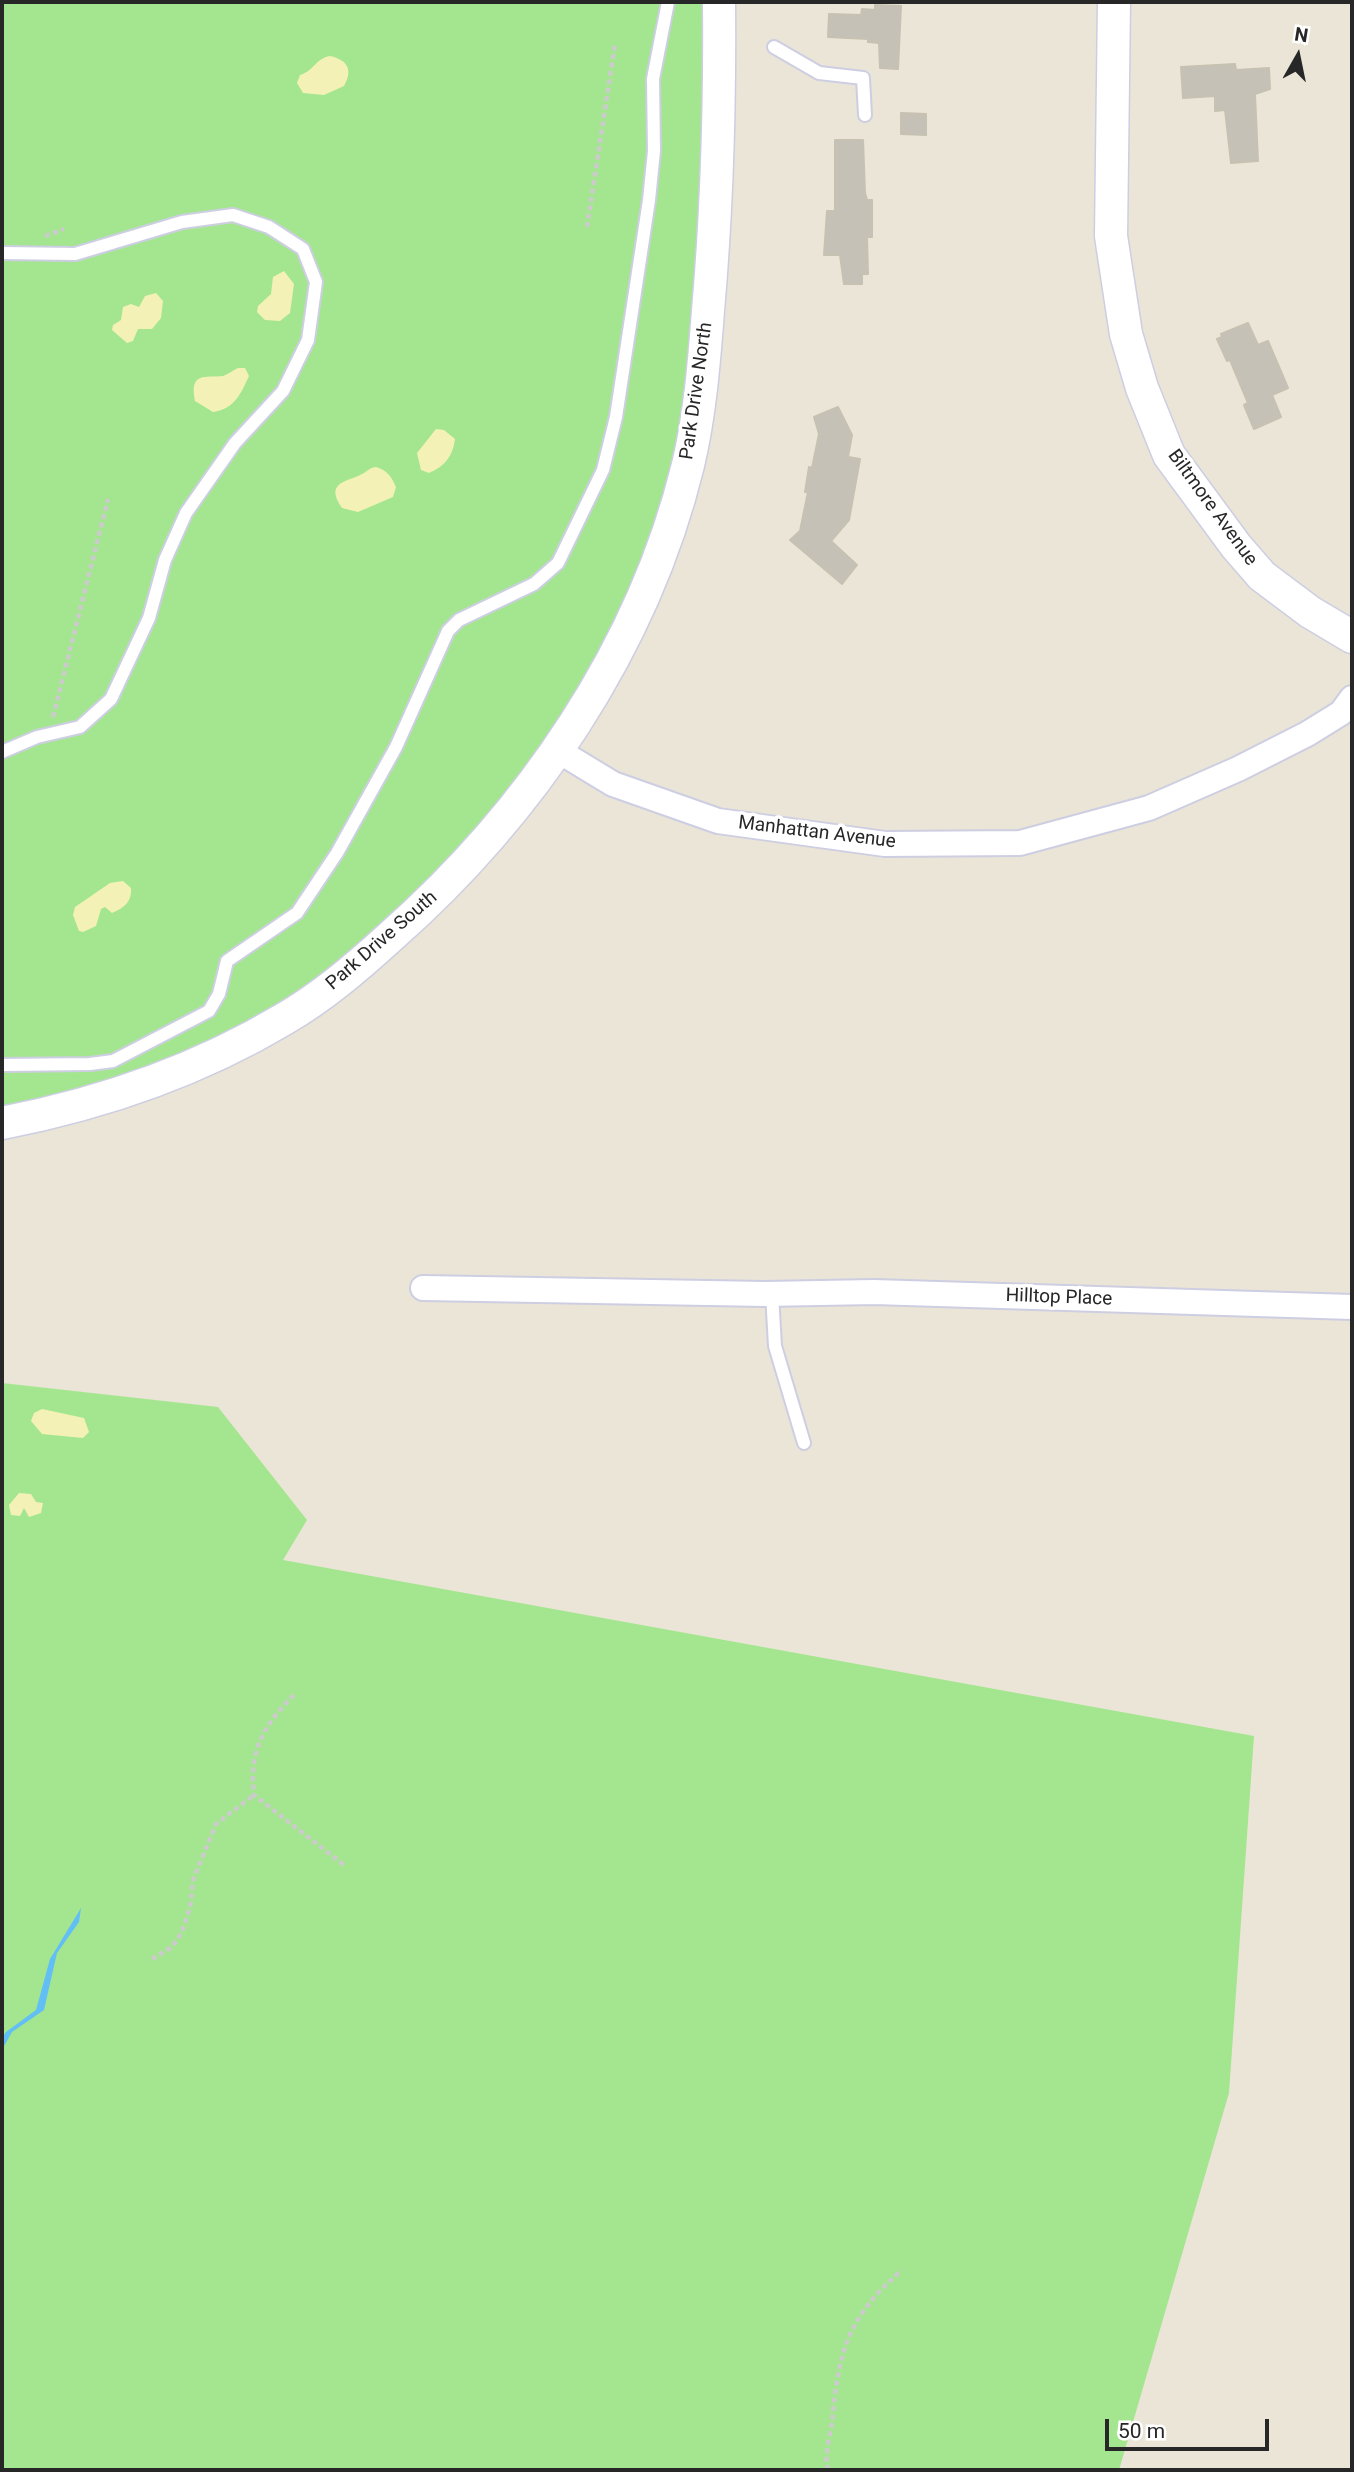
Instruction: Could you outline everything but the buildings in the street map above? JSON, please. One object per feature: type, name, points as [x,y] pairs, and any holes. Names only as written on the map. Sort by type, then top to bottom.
[{"type":"street","name":"Park Drive North","points":[[557,750],[584,707],[643,598],[669,533],[689,462],[702,383],[717,209],[719,2]]},
{"type":"street","name":"Biltmore Avenue","points":[[1114,2],[1111,236],[1126,334],[1142,388],[1169,454],[1236,546],[1262,576],[1310,612],[1352,637]]},
{"type":"street","name":"Manhattan Avenue","points":[[557,750],[613,784],[718,821],[885,844],[1020,842],[1161,803],[1307,734],[1341,713],[1352,698]]},
{"type":"street","name":"Park Drive South","points":[[2,1123],[68,1110],[158,1080],[216,1055],[285,1019],[349,974],[434,897],[479,852],[557,750]]},
{"type":"street","name":"Hilltop Place","points":[[424,1288],[769,1294],[874,1292],[1352,1307]]},
{"type":"lane","points":[[2,1065],[90,1065],[113,1061],[209,1011],[219,994],[228,961],[297,913],[337,853],[396,747],[448,631],[459,620],[534,584],[558,563],[603,470],[616,417],[649,200],[654,151],[653,79],[668,2]]},
{"type":"lane","points":[[774,47],[819,73],[863,78],[865,115]]},
{"type":"lane","points":[[2,253],[75,254],[183,222],[233,215],[269,228],[303,249],[316,282],[308,340],[283,391],[235,443],[186,513],[165,560],[149,618],[111,699],[80,726],[37,737],[2,752]]},
{"type":"lane","points":[[769,1294],[775,1346],[804,1443]]},
{"type":"path","points":[[587,227],[615,44]]},
{"type":"path","points":[[51,725],[108,499]]},
{"type":"path","points":[[294,1695],[271,1718],[255,1751],[252,1776],[254,1795],[344,1864]]},
{"type":"path","points":[[152,1959],[172,1947],[182,1932],[190,1908],[193,1880],[216,1824],[254,1795]]},
{"type":"path","points":[[828,2470],[841,2353],[860,2313],[902,2270]]},
{"type":"green space","points":[[2,2],[708,2],[706,232],[690,392],[662,516],[614,633],[539,757],[435,877],[315,985],[162,1070],[2,1111]]},
{"type":"green space","points":[[2,1383],[218,1407],[307,1520],[283,1560],[1254,1736],[1229,2093],[1119,2470],[2,2470]]},
{"type":"sand","points":[[330,56],[341,60],[347,66],[348,75],[344,86],[324,95],[303,93],[297,83],[300,75],[309,71],[321,59]]},
{"type":"sand","points":[[284,271],[294,284],[290,313],[280,321],[265,320],[257,312],[258,306],[271,294],[273,277]]},
{"type":"sand","points":[[156,293],[163,301],[161,318],[152,329],[138,329],[133,341],[127,343],[112,330],[113,325],[121,320],[123,307],[131,304],[139,307],[145,296]]},
{"type":"sand","points":[[238,368],[245,368],[249,376],[232,404],[213,412],[195,401],[194,385],[197,380],[223,376]]},
{"type":"sand","points":[[436,429],[444,430],[455,439],[447,460],[429,473],[421,470],[417,453]]},
{"type":"sand","points":[[376,467],[386,472],[396,487],[393,497],[358,512],[342,508],[335,493],[336,488],[344,481]]},
{"type":"sand","points":[[123,881],[131,888],[126,904],[112,913],[105,907],[101,909],[96,926],[79,931],[73,915],[75,907],[110,883]]},
{"type":"sand","points":[[42,1409],[84,1418],[89,1432],[83,1438],[42,1434],[31,1421],[34,1413]]},
{"type":"sand","points":[[19,1493],[31,1494],[36,1502],[43,1503],[41,1513],[29,1517],[24,1508],[20,1516],[11,1515],[9,1505]]},
{"type":"water","points":[[81,1908],[79,1922],[57,1953],[44,2010],[12,2032],[2,2050],[2,2038],[6,2032],[36,2010],[50,1959]]}]
